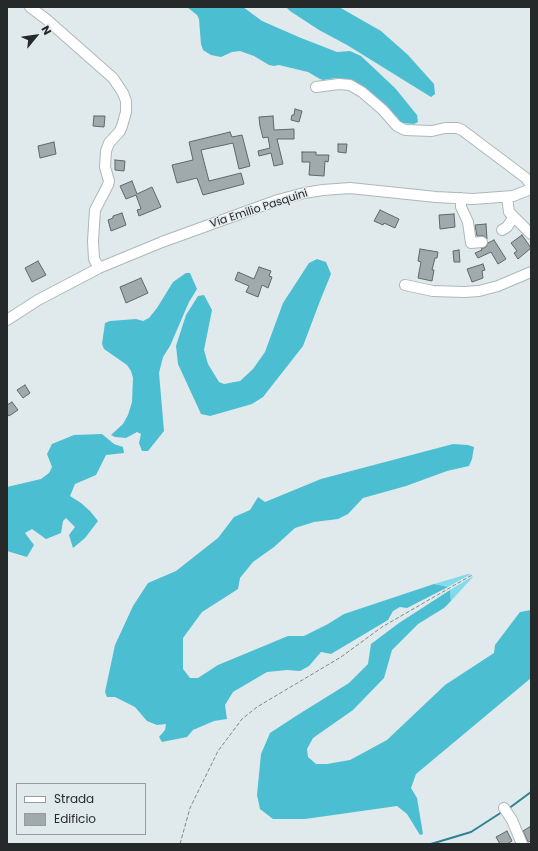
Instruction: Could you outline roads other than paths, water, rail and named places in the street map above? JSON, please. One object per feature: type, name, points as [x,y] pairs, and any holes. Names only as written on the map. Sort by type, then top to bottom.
[{"type":"street","points":[[30,7],[46,19],[113,78],[123,93],[126,101],[126,112],[120,131],[108,143],[105,167],[109,181],[95,210],[93,241],[94,258],[99,268]]},
{"type":"street","points":[[316,87],[339,84],[350,85],[362,92],[383,110],[397,126],[401,128],[432,131],[454,127],[462,130],[526,178],[531,185]]},
{"type":"street","name":"Via Emilio Pasquini","points":[[7,320],[38,300],[99,268],[162,242],[291,196],[314,191],[350,188],[473,199],[507,197],[531,189]]},
{"type":"street","points":[[507,197],[509,212],[513,218],[531,234]]},
{"type":"street","points":[[461,198],[461,207],[468,222],[471,243],[482,242]]},
{"type":"street","points":[[502,230],[507,227],[513,218]]},
{"type":"street","points":[[405,285],[433,291],[479,291],[498,286],[531,272]]},
{"type":"street","points":[[504,808],[512,820],[522,844]]},
{"type":"waterway","points":[[508,809],[531,792]]},
{"type":"waterway","points":[[431,844],[471,832],[502,812]]}]
